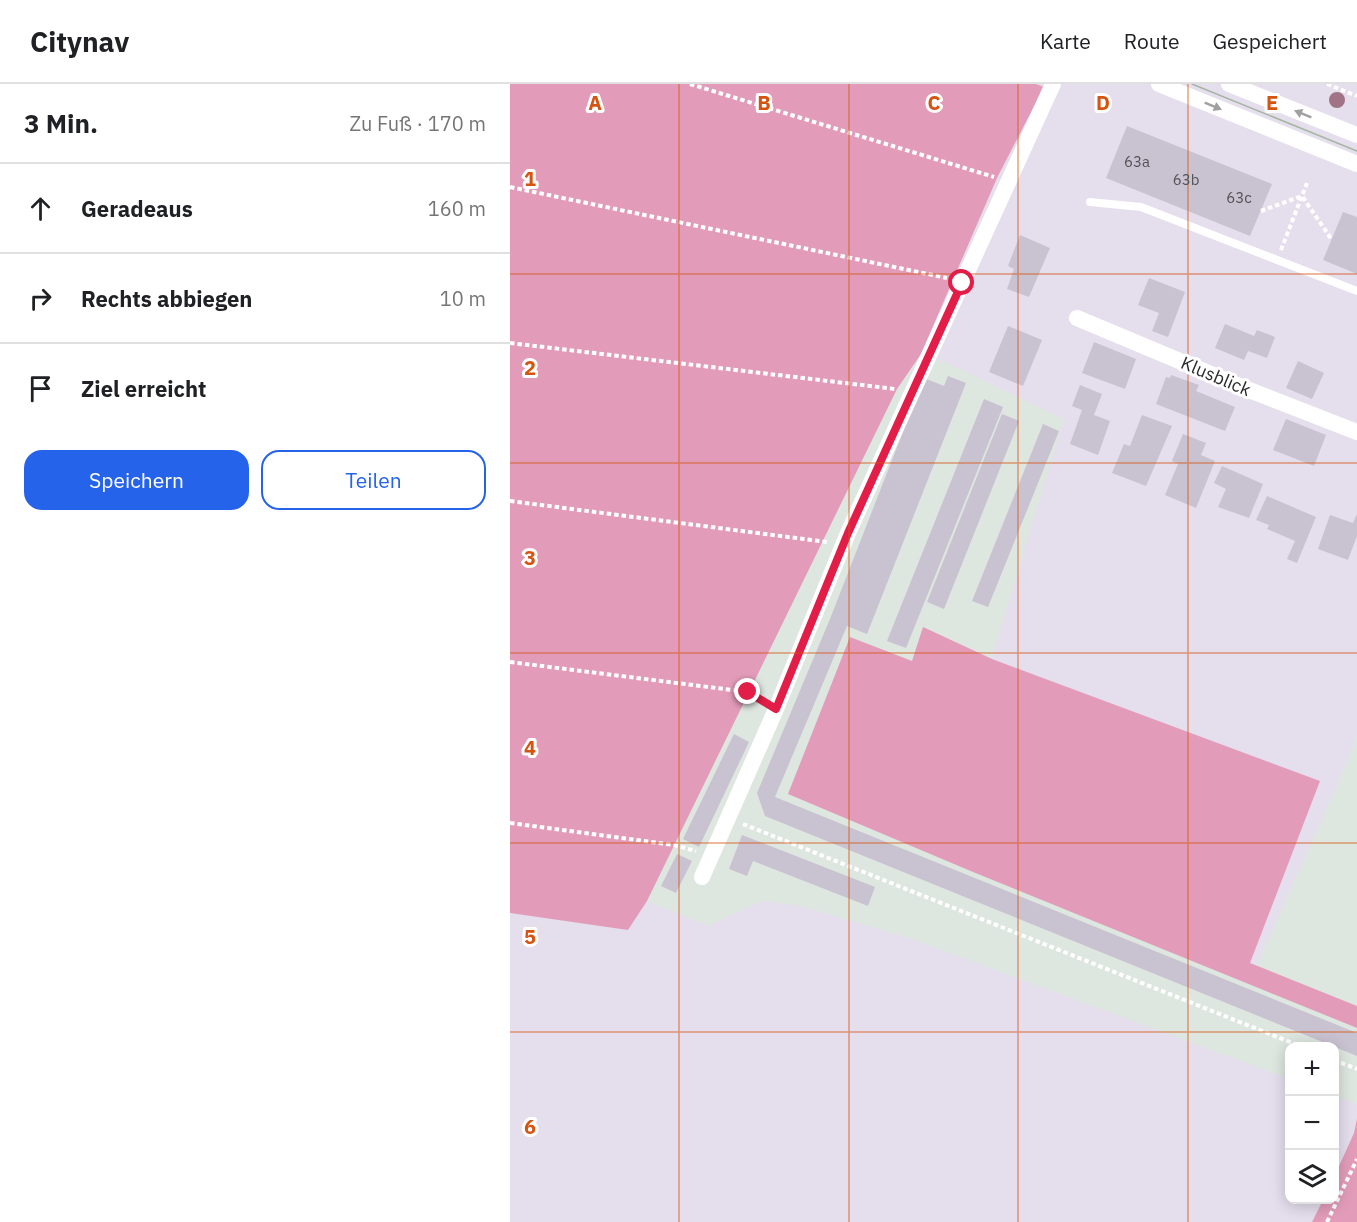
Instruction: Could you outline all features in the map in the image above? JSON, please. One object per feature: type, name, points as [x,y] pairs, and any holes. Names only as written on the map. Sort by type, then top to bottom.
[{"type":"street","points":[[702,877],[910,394],[1053,84]]},
{"type":"street","points":[[1159,84],[1357,164]]},
{"type":"street","points":[[1229,84],[1357,135]]},
{"type":"street","name":"Klusblick","points":[[1077,318],[1244,388],[1357,432]]},
{"type":"lane","points":[[1090,202],[1142,207],[1357,291]]},
{"type":"path","points":[[690,84],[986,174],[1008,184]]},
{"type":"path","points":[[1327,84],[1357,96]]},
{"type":"path","points":[[1278,259],[1307,183]]},
{"type":"path","points":[[510,187],[962,283]]},
{"type":"path","points":[[1261,211],[1302,196]]},
{"type":"path","points":[[1302,196],[1332,240]]},
{"type":"path","points":[[510,343],[897,389],[910,394]]},
{"type":"path","points":[[510,501],[824,540],[842,548]]},
{"type":"path","points":[[510,662],[748,692],[776,709]]},
{"type":"path","points":[[728,818],[1288,1042]]},
{"type":"path","points":[[510,823],[674,845],[711,854]]},
{"type":"path","points":[[1339,1062],[1357,1069]]},
{"type":"path","points":[[1327,1222],[1357,1160]]},
{"type":"shaded area","points":[[510,84],[1036,84],[1044,87],[997,178],[921,354],[897,389],[647,901],[628,930],[510,913]]},
{"type":"shaded area","points":[[921,354],[950,364],[1064,419],[992,658],[923,628],[912,662],[788,794],[1248,984],[1357,735],[1357,1104],[1339,1097],[1339,1042],[1285,1042],[1285,1078],[912,939],[797,905],[762,901],[709,926],[647,901],[897,389]]},
{"type":"shaded area","points":[[923,627],[992,659],[1320,781],[1250,963],[1357,1006],[1357,1028],[788,794],[850,637],[912,661]]},
{"type":"shaded area","points":[[1357,1119],[1357,1222],[1312,1222],[1321,1204],[1339,1204],[1339,1166],[1354,1133]]},
{"type":"building","points":[[1127,126],[1272,184],[1250,236],[1106,178]]},
{"type":"building","points":[[1343,212],[1357,217],[1357,274],[1323,260]]},
{"type":"building","points":[[1020,235],[1050,248],[1029,297],[1007,289],[1014,269],[1008,266]]},
{"type":"building","points":[[1149,278],[1185,292],[1168,337],[1152,331],[1159,313],[1138,305]]},
{"type":"building","points":[[1225,324],[1254,336],[1257,330],[1275,337],[1267,358],[1248,351],[1244,360],[1215,348]]},
{"type":"building","points":[[1008,326],[1042,340],[1023,386],[989,372]]},
{"type":"building","points":[[1094,342],[1136,359],[1125,389],[1082,373]]},
{"type":"building","points":[[1298,361],[1324,373],[1312,399],[1286,388]]},
{"type":"building","points":[[1171,375],[1199,385],[1196,391],[1235,407],[1225,431],[1156,404],[1166,377],[1170,378]]},
{"type":"building","points":[[948,376],[966,383],[867,634],[847,626],[775,797],[1357,1033],[1357,1056],[1339,1049],[1339,1042],[1322,1042],[765,816],[757,793],[830,619],[924,378],[944,386]]},
{"type":"building","points":[[1080,385],[1102,394],[1094,415],[1110,421],[1098,455],[1070,444],[1082,410],[1072,406]]},
{"type":"building","points":[[984,399],[1003,407],[906,648],[887,641]]},
{"type":"building","points":[[1002,414],[1019,421],[944,609],[927,602]]},
{"type":"building","points":[[1142,415],[1172,426],[1146,486],[1112,473],[1124,444],[1130,446]]},
{"type":"building","points":[[1286,419],[1326,435],[1314,466],[1273,450]]},
{"type":"building","points":[[1043,424],[1059,431],[988,607],[972,601]]},
{"type":"building","points":[[1183,434],[1206,443],[1201,455],[1215,461],[1196,508],[1165,495],[1178,464],[1172,461]]},
{"type":"building","points":[[1222,466],[1263,484],[1249,518],[1218,507],[1226,489],[1214,483]]},
{"type":"building","points":[[1267,496],[1316,517],[1297,563],[1287,559],[1295,541],[1267,529],[1269,525],[1256,520]]},
{"type":"building","points":[[1357,514],[1357,536],[1348,560],[1318,549],[1330,515],[1353,523]]},
{"type":"building","points":[[734,734],[749,742],[699,847],[683,839]]},
{"type":"building","points":[[742,835],[875,887],[868,906],[753,861],[747,876],[729,869]]},
{"type":"building","points":[[677,854],[692,861],[676,893],[661,886]]},
{"type":"tram line","points":[[1192,84],[1357,151]]},
{"type":"route","points":[[748,692],[776,709],[848,533],[962,283]]}]
